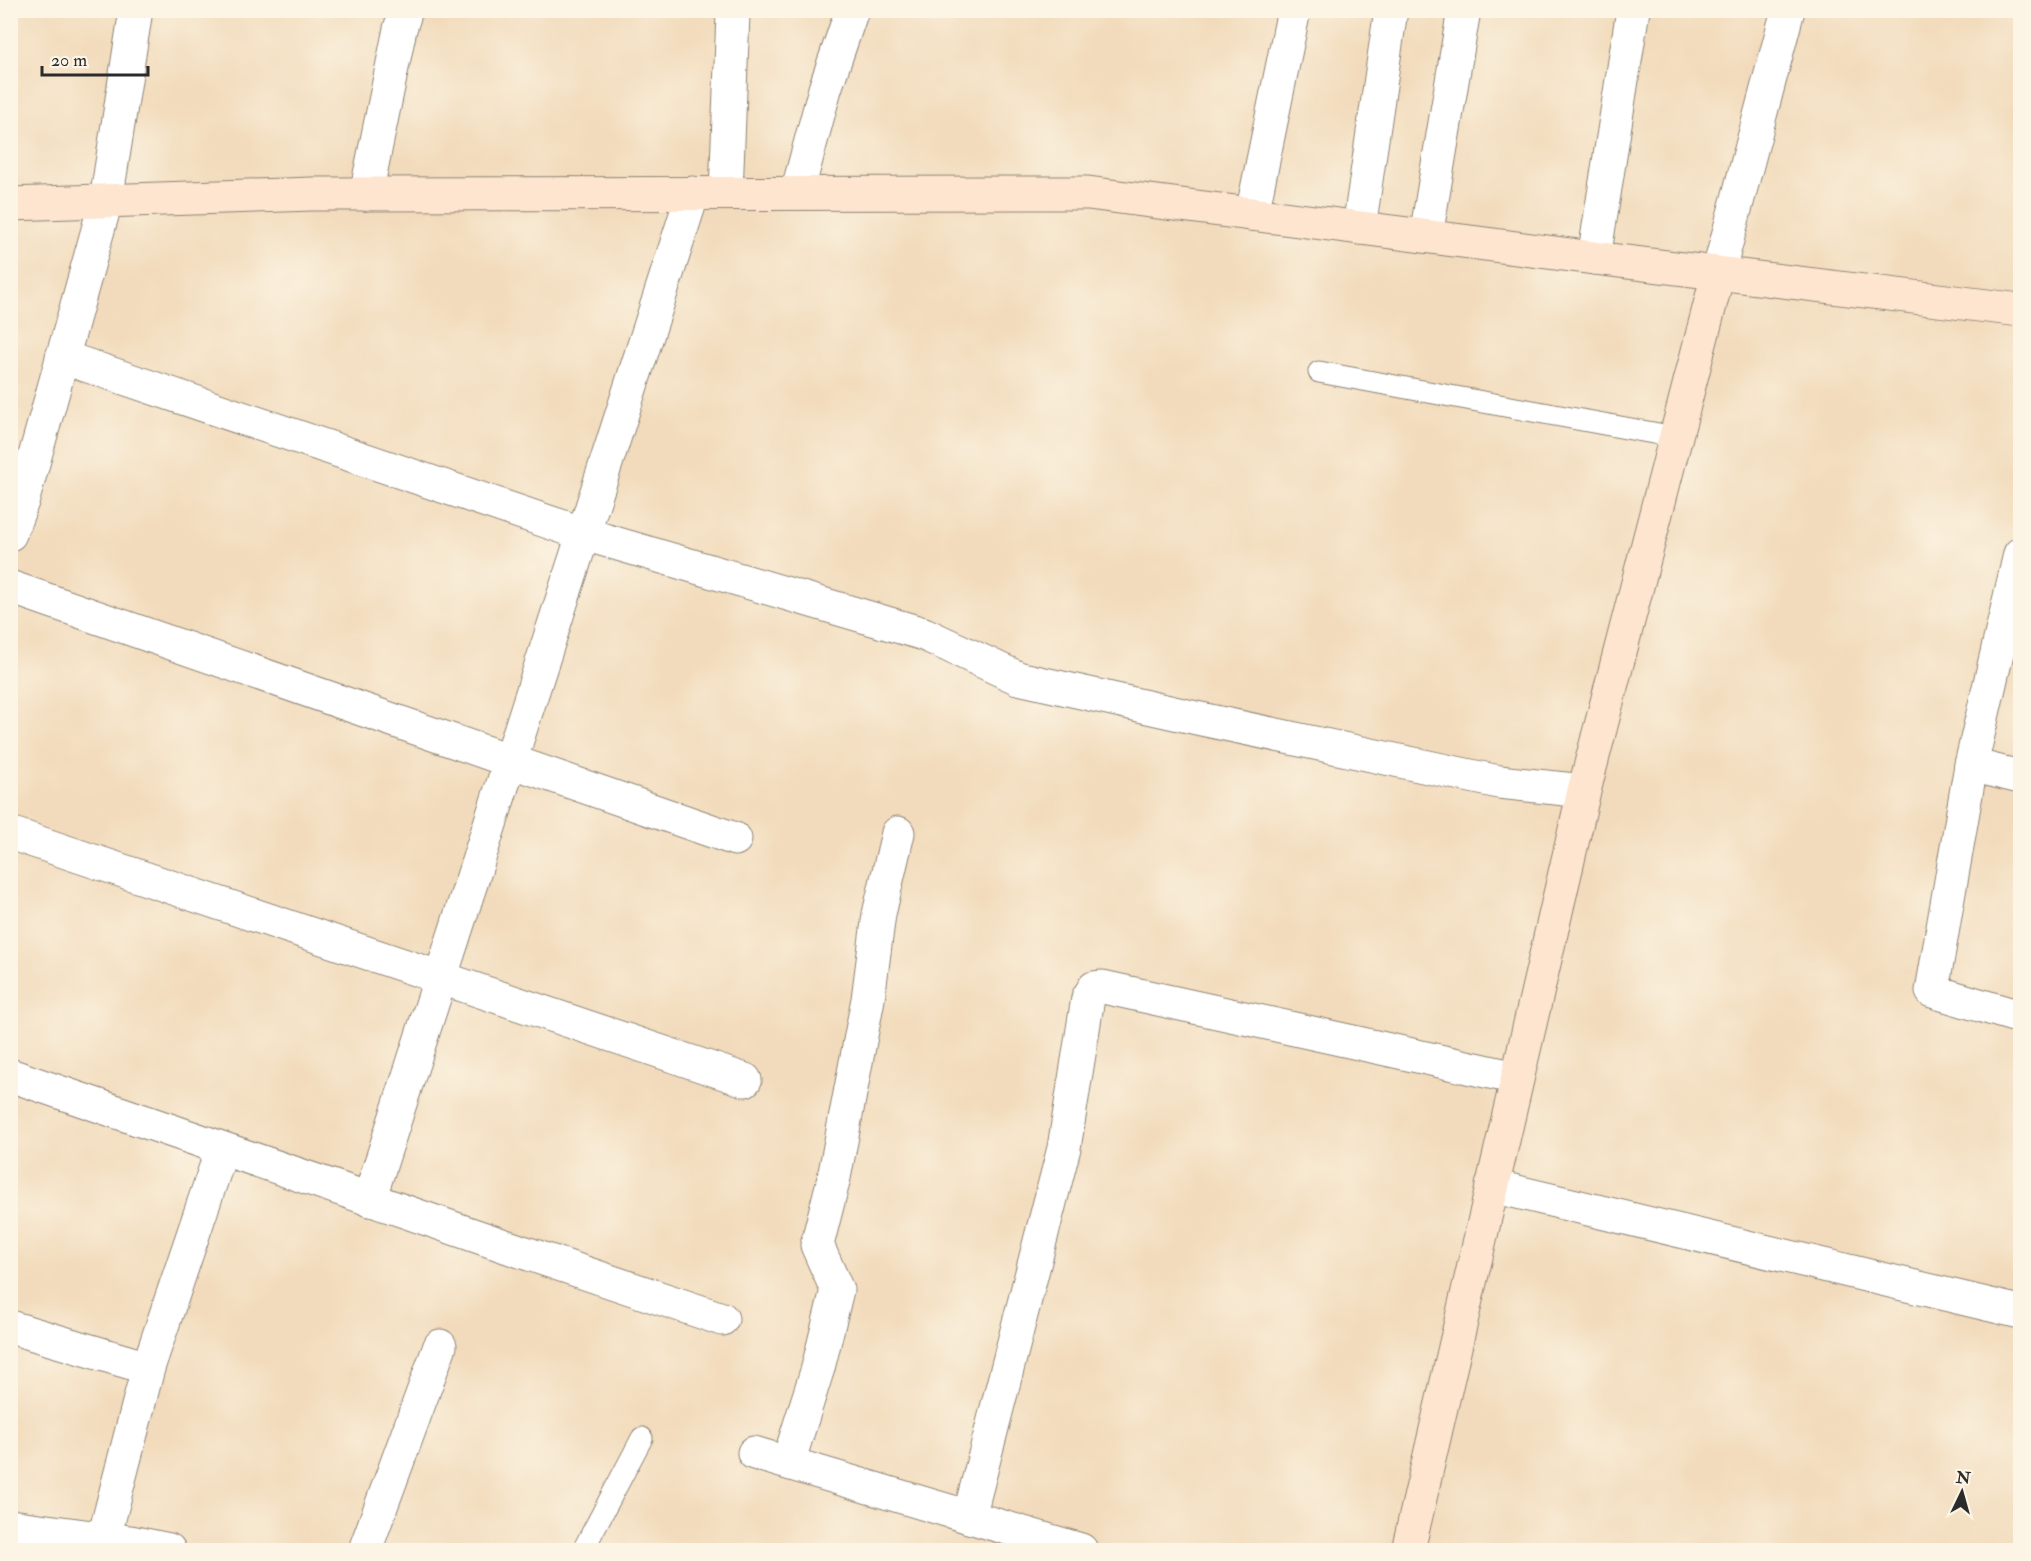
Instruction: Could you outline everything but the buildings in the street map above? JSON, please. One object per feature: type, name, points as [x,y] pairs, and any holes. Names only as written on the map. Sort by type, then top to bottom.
[{"type":"street","points":[[10,534],[26,488],[106,201],[136,10]]},
{"type":"street","points":[[366,194],[400,29],[406,10]]},
{"type":"street","points":[[797,193],[825,89],[852,10]]},
{"type":"street","points":[[1252,214],[1294,10]]},
{"type":"street","points":[[1359,228],[1391,10]]},
{"type":"street","points":[[1426,237],[1464,10]]},
{"type":"street","points":[[1594,258],[1633,10]]},
{"type":"street","points":[[1408,1551],[1584,791],[1788,10]]},
{"type":"street","points":[[726,193],[733,14]]},
{"type":"street","points":[[369,1200],[693,193]]},
{"type":"street","points":[[10,204],[366,194],[1088,193],[1718,274],[2020,310]]},
{"type":"street","points":[[62,357],[584,534],[924,634],[1018,678],[1499,782],[1584,791]]},
{"type":"street","points":[[2020,554],[1971,765],[1932,992],[2020,1017]]},
{"type":"street","points":[[10,587],[735,839]]},
{"type":"street","points":[[1971,765],[2020,777]]},
{"type":"street","points":[[10,833],[746,1080]]},
{"type":"street","points":[[788,1463],[818,1368],[837,1290],[817,1245],[834,1178],[868,999],[879,914],[898,833]]},
{"type":"street","points":[[969,1517],[1064,1148],[1088,998],[1094,988],[1103,987],[1517,1078]]},
{"type":"street","points":[[10,1075],[369,1200],[722,1319]]},
{"type":"street","points":[[104,1538],[148,1368],[222,1149]]},
{"type":"street","points":[[1492,1186],[2020,1312]]},
{"type":"street","points":[[10,1327],[148,1368]]},
{"type":"street","points":[[365,1551],[440,1346]]},
{"type":"street","points":[[754,1453],[1081,1551]]},
{"type":"street","points":[[10,1526],[104,1538],[169,1551]]},
{"type":"lane","points":[[1319,372],[1675,437]]},
{"type":"lane","points":[[583,1551],[642,1438]]}]
